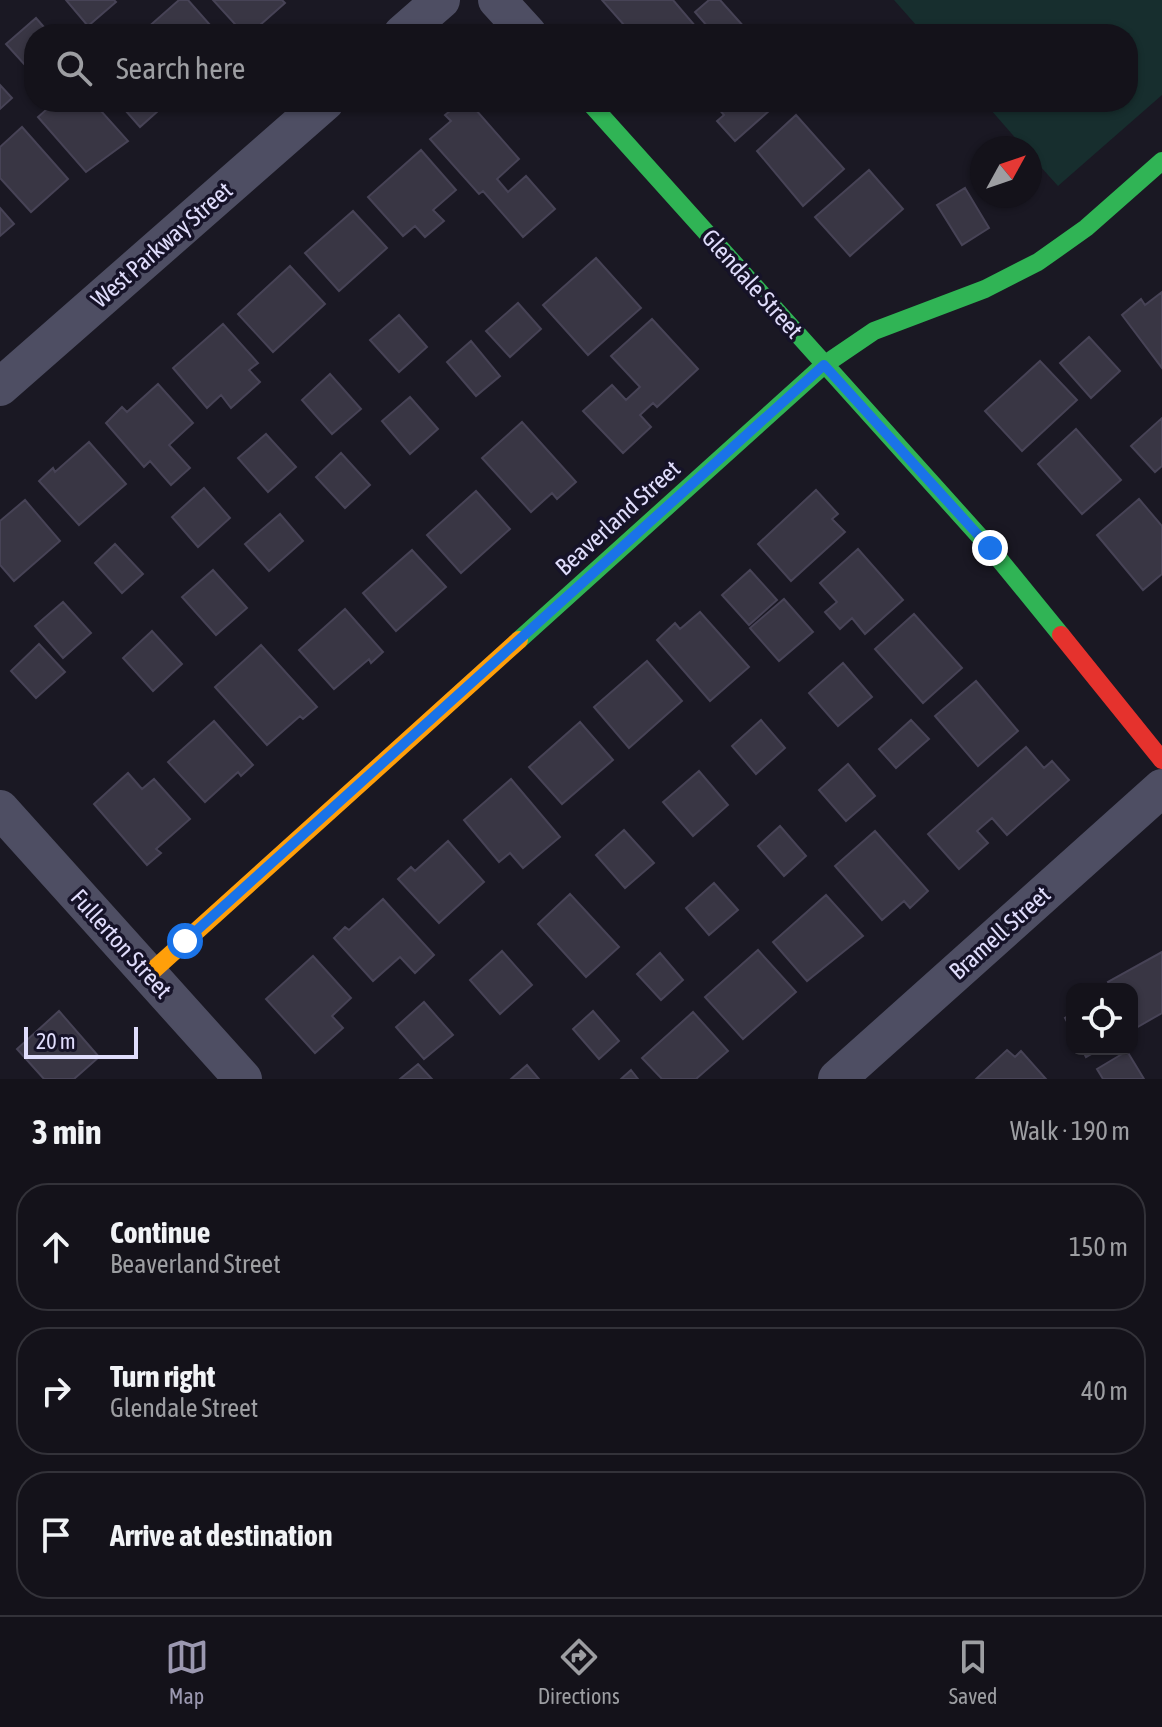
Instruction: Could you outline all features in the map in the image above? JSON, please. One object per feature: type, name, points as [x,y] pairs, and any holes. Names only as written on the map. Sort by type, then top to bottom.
[{"type":"street","points":[[413,24],[441,0]]},
{"type":"street","points":[[497,0],[519,24]]},
{"type":"street","name":"West Parkway Street","points":[[0,387],[314,112]]},
{"type":"street","name":"Glendale Street","points":[[598,112],[990,548],[1162,760]]},
{"type":"street","name":"Beaverland Street","points":[[149,974],[824,365],[874,331],[985,289],[1038,262],[1086,228],[1162,161]]},
{"type":"street","name":"Bramell Street","points":[[837,1079],[1162,788]]},
{"type":"street","name":"Fullerton Street","points":[[0,809],[243,1079]]},
{"type":"green space","points":[[894,0],[1162,0],[1162,95],[1058,186],[1042,168],[1042,136],[1014,136],[993,112],[1138,112],[1138,24],[915,24]]},
{"type":"building","points":[[66,0],[116,2],[90,24],[86,24]]},
{"type":"building","points":[[179,0],[188,0],[209,24],[152,24]]},
{"type":"building","points":[[213,0],[282,0],[285,3],[261,24],[235,24]]},
{"type":"building","points":[[602,0],[673,0],[693,24],[623,24]]},
{"type":"building","points":[[709,0],[720,0],[741,24],[705,24],[695,12]]},
{"type":"building","points":[[24,28],[24,64],[6,44]]},
{"type":"building","points":[[0,85],[12,98],[0,109]]},
{"type":"building","points":[[44,112],[102,112],[128,141],[86,172],[38,117]]},
{"type":"building","points":[[127,112],[157,112],[140,127]]},
{"type":"building","points":[[449,112],[478,112],[519,159],[497,179],[508,192],[526,176],[555,209],[523,237],[483,191],[479,194],[430,139],[451,121],[445,115]]},
{"type":"building","points":[[721,112],[768,112],[735,141],[717,121],[724,115]]},
{"type":"building","points":[[796,115],[844,169],[803,206],[757,151]]},
{"type":"building","points":[[22,127],[68,179],[31,212],[0,178],[0,147]]},
{"type":"building","points":[[421,150],[456,190],[433,210],[444,221],[425,237],[415,226],[403,236],[368,197]]},
{"type":"building","points":[[869,170],[903,209],[850,256],[815,217]]},
{"type":"building","points":[[965,188],[970,196],[970,208],[977,208],[989,228],[962,245],[937,205]]},
{"type":"building","points":[[0,208],[14,224],[0,236]]},
{"type":"building","points":[[353,211],[387,248],[339,291],[305,253]]},
{"type":"building","points":[[596,258],[641,308],[588,355],[543,305]]},
{"type":"building","points":[[290,266],[325,304],[273,352],[238,314]]},
{"type":"building","points":[[1162,292],[1162,368],[1122,315],[1141,299],[1145,305]]},
{"type":"building","points":[[518,303],[541,329],[510,357],[486,331]]},
{"type":"building","points":[[399,315],[427,347],[399,372],[370,340]]},
{"type":"building","points":[[652,319],[698,369],[657,407],[653,403],[640,415],[651,427],[623,453],[583,411],[612,385],[626,400],[640,387],[611,356]]},
{"type":"building","points":[[223,324],[258,363],[249,370],[260,382],[231,408],[221,395],[207,408],[173,368]]},
{"type":"building","points":[[1089,337],[1120,371],[1091,398],[1060,363]]},
{"type":"building","points":[[471,341],[500,376],[476,396],[447,362]]},
{"type":"building","points":[[1040,361],[1077,400],[1022,451],[985,411]]},
{"type":"building","points":[[330,374],[361,409],[332,434],[302,400]]},
{"type":"building","points":[[158,384],[193,423],[169,445],[190,468],[171,485],[150,461],[144,467],[106,423],[122,407],[127,412]]},
{"type":"building","points":[[410,397],[438,429],[410,454],[382,421]]},
{"type":"building","points":[[1162,418],[1162,466],[1155,472],[1131,446]]},
{"type":"building","points":[[522,422],[576,482],[557,499],[552,493],[531,512],[482,458]]},
{"type":"building","points":[[1076,429],[1121,480],[1082,514],[1038,464]]},
{"type":"building","points":[[266,434],[296,467],[268,492],[238,458]]},
{"type":"building","points":[[89,442],[126,484],[79,525],[39,481],[53,468],[55,472]]},
{"type":"building","points":[[341,453],[370,485],[345,508],[316,477]]},
{"type":"building","points":[[204,488],[230,518],[198,547],[172,517]]},
{"type":"building","points":[[816,490],[838,514],[832,519],[845,532],[791,581],[758,544]]},
{"type":"building","points":[[476,491],[510,529],[461,573],[427,535]]},
{"type":"building","points":[[1139,499],[1162,526],[1162,574],[1143,590],[1097,535]]},
{"type":"building","points":[[25,500],[60,541],[14,581],[0,565],[0,521]]},
{"type":"building","points":[[280,514],[303,541],[269,571],[245,544]]},
{"type":"building","points":[[115,544],[143,574],[122,593],[95,563]]},
{"type":"building","points":[[858,549],[903,600],[865,634],[852,618],[840,629],[825,612],[837,602],[820,583]]},
{"type":"building","points":[[412,550],[446,587],[396,631],[363,593]]},
{"type":"building","points":[[213,570],[247,608],[216,635],[182,597]]},
{"type":"building","points":[[750,570],[777,600],[749,625],[722,595]]},
{"type":"building","points":[[784,599],[813,632],[779,661],[750,628]]},
{"type":"building","points":[[63,602],[91,633],[63,658],[35,626]]},
{"type":"building","points":[[345,609],[383,652],[371,663],[369,659],[334,689],[299,650]]},
{"type":"building","points":[[700,612],[749,667],[710,701],[657,640],[675,623],[680,629]]},
{"type":"building","points":[[914,614],[962,668],[923,703],[875,649]]},
{"type":"building","points":[[152,631],[182,664],[153,691],[123,658]]},
{"type":"building","points":[[39,644],[65,672],[36,698],[11,671]]},
{"type":"building","points":[[261,645],[317,707],[303,719],[300,716],[267,745],[215,687]]},
{"type":"building","points":[[647,661],[682,701],[629,748],[594,707]]},
{"type":"building","points":[[843,663],[872,697],[838,726],[809,693]]},
{"type":"building","points":[[976,681],[1018,731],[978,766],[935,716]]},
{"type":"building","points":[[761,720],[785,748],[756,774],[732,746]]},
{"type":"building","points":[[911,720],[929,739],[896,768],[879,749]]},
{"type":"building","points":[[214,721],[253,765],[241,776],[238,772],[205,802],[168,762]]},
{"type":"building","points":[[580,722],[613,760],[562,804],[529,767]]},
{"type":"building","points":[[1026,747],[1044,768],[1052,761],[1069,780],[1007,835],[992,818],[977,831],[988,843],[959,869],[928,834]]},
{"type":"building","points":[[848,764],[875,796],[846,821],[819,790]]},
{"type":"building","points":[[699,771],[728,805],[693,836],[663,802]]},
{"type":"building","points":[[128,773],[142,789],[154,779],[190,819],[156,849],[161,853],[147,865],[94,804]]},
{"type":"building","points":[[511,779],[560,837],[523,868],[510,853],[499,862],[464,820]]},
{"type":"building","points":[[780,826],[806,856],[784,876],[758,846]]},
{"type":"building","points":[[624,830],[654,863],[625,888],[596,855]]},
{"type":"building","points":[[875,831],[928,891],[910,908],[904,901],[882,920],[835,866]]},
{"type":"building","points":[[448,841],[484,882],[439,923],[398,879],[411,867],[415,871]]},
{"type":"building","points":[[714,883],[738,910],[709,935],[686,908]]},
{"type":"building","points":[[570,894],[619,947],[586,977],[538,924]]},
{"type":"building","points":[[826,895],[863,936],[807,981],[773,942]]},
{"type":"building","points":[[383,899],[434,955],[415,973],[400,957],[373,981],[334,938],[345,927],[349,930]]},
{"type":"building","points":[[758,950],[796,992],[743,1039],[705,997]]},
{"type":"building","points":[[502,951],[532,985],[500,1014],[470,980]]},
{"type":"building","points":[[1162,952],[1162,1013],[1138,1027],[1138,983],[1108,982]]},
{"type":"building","points":[[660,953],[683,980],[661,1000],[637,974]]},
{"type":"building","points":[[313,956],[351,998],[332,1016],[343,1028],[315,1053],[266,999]]},
{"type":"building","points":[[424,1002],[453,1035],[424,1059],[396,1027]]},
{"type":"building","points":[[59,1011],[99,1057],[74,1079],[44,1079],[17,1049]]},
{"type":"building","points":[[593,1011],[619,1041],[599,1059],[573,1029]]},
{"type":"building","points":[[693,1012],[728,1051],[696,1079],[662,1079],[642,1058]]},
{"type":"building","points":[[1007,1050],[1015,1057],[1021,1051],[1046,1079],[976,1079]]},
{"type":"building","points":[[1120,1055],[1129,1055],[1144,1079],[1103,1079],[1097,1069]]},
{"type":"building","points":[[418,1064],[432,1079],[400,1079]]},
{"type":"building","points":[[527,1065],[539,1079],[511,1079]]},
{"type":"building","points":[[631,1070],[638,1079],[621,1079]]},
{"type":"traffic: fast","points":[[598,112],[990,548],[1061,635]]},
{"type":"traffic: fast","points":[[519,640],[824,365],[874,331],[985,289],[1038,262],[1086,228],[1162,161]]},
{"type":"traffic: slow","points":[[149,974],[519,640]]},
{"type":"traffic: jam","points":[[1061,635],[1162,760]]},
{"type":"route","points":[[185,941],[824,365],[990,548]]}]
